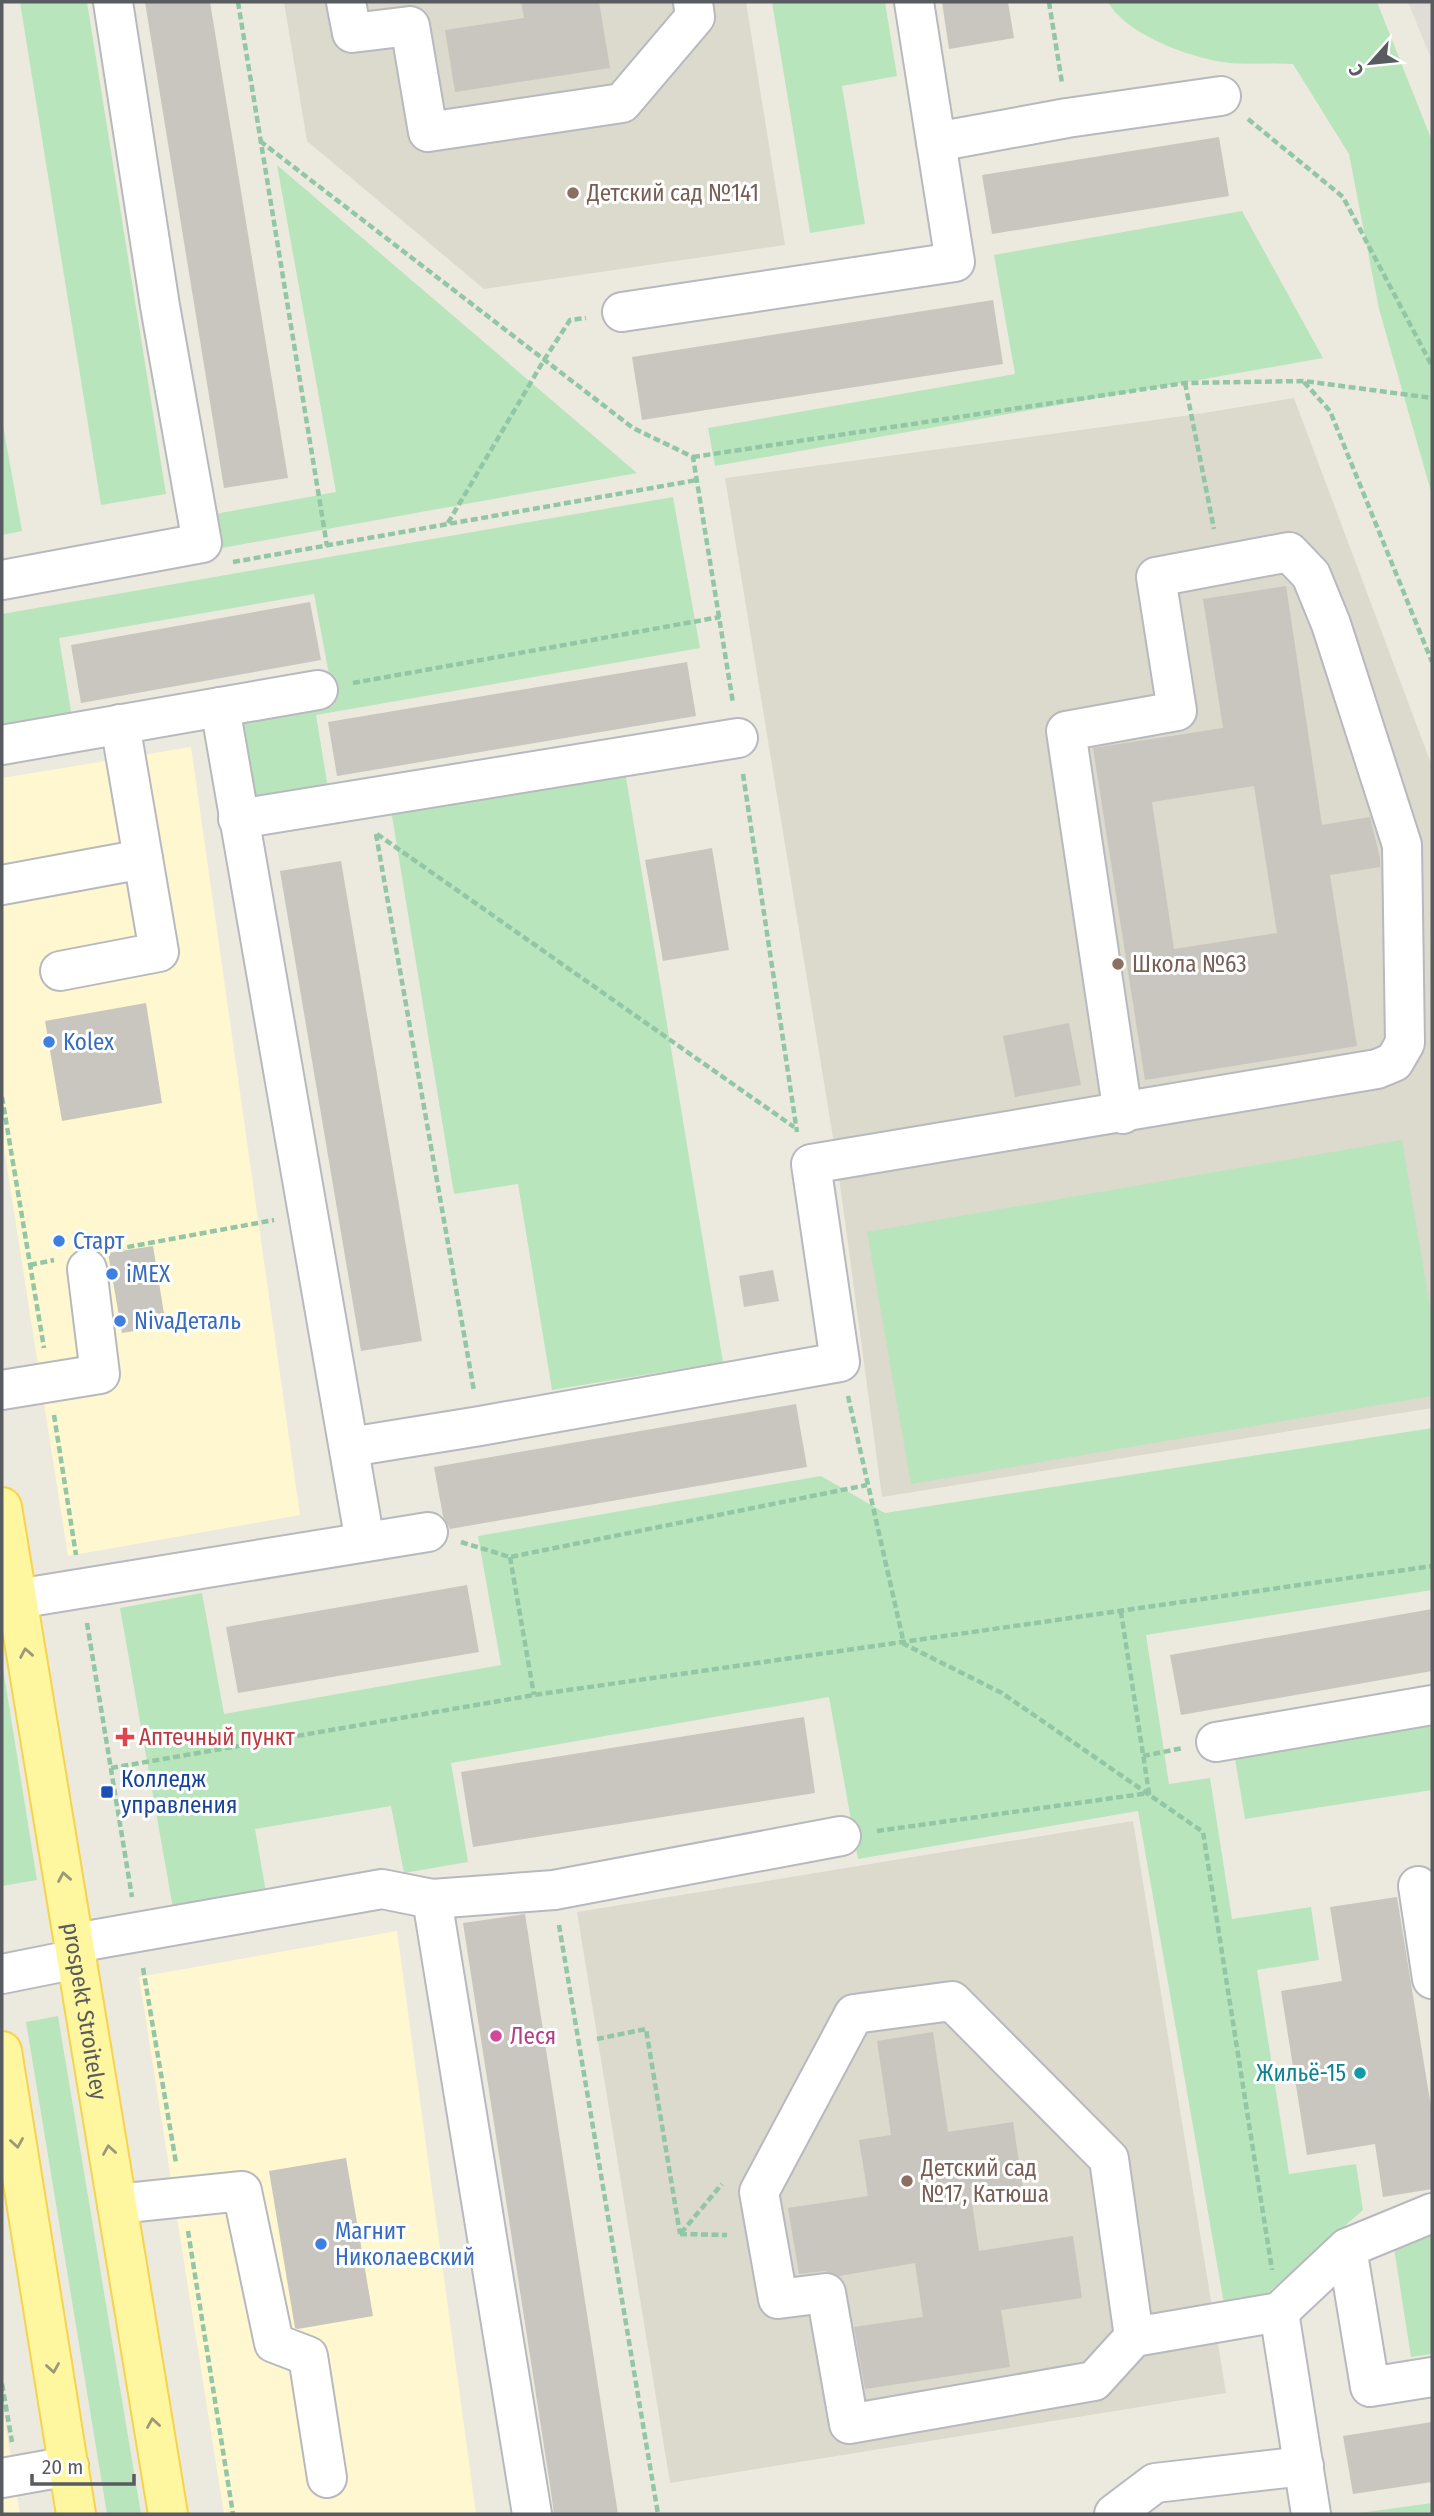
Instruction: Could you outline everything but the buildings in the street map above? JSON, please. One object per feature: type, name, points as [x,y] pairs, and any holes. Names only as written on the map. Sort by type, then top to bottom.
[{"type":"main road","name":"prospekt Stroiteley","points":[[2,1507],[168,2514]]},
{"type":"main road","points":[[2,2052],[76,2514]]},
{"type":"lane","points":[[2,580],[202,543],[160,306],[113,2]]},
{"type":"lane","points":[[346,2],[352,33],[410,26],[428,132],[622,103],[695,17],[693,2]]},
{"type":"lane","points":[[622,312],[955,262],[914,2]]},
{"type":"lane","points":[[936,142],[1067,118],[1221,96]]},
{"type":"lane","points":[[350,1447],[840,1362],[811,1164],[1123,1114],[1377,1069],[1395,1062],[1405,1043],[1402,845],[1331,624],[1311,575],[1289,552],[1156,577],[1177,711],[1066,732],[1123,1114]]},
{"type":"lane","points":[[2,745],[318,690]]},
{"type":"lane","points":[[220,707],[365,1542]]},
{"type":"lane","points":[[60,971],[159,952],[120,724]]},
{"type":"lane","points":[[238,819],[738,738]]},
{"type":"lane","points":[[2,885],[143,859]]},
{"type":"lane","points":[[2,1390],[100,1374],[84,1260]]},
{"type":"lane","points":[[17,1599],[428,1532]]},
{"type":"lane","points":[[1216,1742],[1432,1705]]},
{"type":"lane","points":[[2,1974],[137,1932],[382,1889],[432,1899],[554,1890],[841,1836]]},
{"type":"lane","points":[[1418,1886],[1432,1979]]},
{"type":"lane","points":[[432,1899],[532,2514]]},
{"type":"lane","points":[[1134,2337],[1109,2158],[952,2001],[854,2014],[759,2192],[778,2299],[827,2293],[849,2424],[1094,2381],[1134,2337],[1279,2312],[1347,2248],[1432,2213]]},
{"type":"lane","points":[[117,2204],[242,2191],[274,2343],[308,2356],[327,2478]]},
{"type":"lane","points":[[1347,2248],[1370,2387],[1432,2377]]},
{"type":"lane","points":[[1279,2312],[1311,2514]]},
{"type":"lane","points":[[2,2478],[69,2466]]},
{"type":"lane","points":[[1114,2514],[1155,2483],[1304,2466]]},
{"type":"path","points":[[238,2],[327,546]]},
{"type":"path","points":[[1048,2],[1067,118]]},
{"type":"path","points":[[1221,96],[1343,197],[1432,366]]},
{"type":"path","points":[[260,141],[633,428],[693,457],[1185,383],[1304,381],[1432,398]]},
{"type":"path","points":[[447,524],[570,320],[622,312]]},
{"type":"path","points":[[1304,381],[1330,411],[1432,662]]},
{"type":"path","points":[[1185,383],[1221,565]]},
{"type":"path","points":[[693,457],[720,617],[794,1127],[811,1164]]},
{"type":"path","points":[[225,564],[697,480]]},
{"type":"path","points":[[318,690],[720,617]]},
{"type":"path","points":[[480,1426],[376,833],[794,1127]]},
{"type":"path","points":[[2,1097],[233,2514]]},
{"type":"path","points":[[30,1265],[84,1260],[308,1214]]},
{"type":"path","points":[[840,1362],[904,1644]]},
{"type":"path","points":[[428,1532],[510,1558],[867,1485]]},
{"type":"path","points":[[510,1558],[534,1695]]},
{"type":"path","points":[[111,1768],[534,1695],[904,1644],[1432,1566]]},
{"type":"path","points":[[1121,1612],[1149,1793]]},
{"type":"path","points":[[904,1644],[1002,1693],[1203,1832],[1279,2312]]},
{"type":"path","points":[[841,1836],[1149,1793]]},
{"type":"path","points":[[554,1890],[658,2514]]},
{"type":"path","points":[[597,2039],[646,2029],[680,2234]]},
{"type":"path","points":[[680,2234],[722,2184]]},
{"type":"path","points":[[680,2234],[727,2235]]},
{"type":"shaded area","name":"Детский сад №141","points":[[284,2],[746,2],[785,245],[484,289],[307,141]]},
{"type":"shaded area","points":[[1408,2],[1432,2],[1432,61]]},
{"type":"shaded area","name":"Школа №63","points":[[1294,398],[1432,766],[1432,1408],[882,1497],[837,1162],[725,478],[1191,415]]},
{"type":"shaded area","points":[[191,747],[300,1515],[68,1556],[2,1135],[2,778]]},
{"type":"shaded area","name":"Детский сад №17, Катюша","points":[[1133,1821],[1226,2393],[670,2483],[577,1912]]},
{"type":"shaded area","points":[[397,1931],[476,2514],[224,2514],[139,1977]]},
{"type":"shaded area","points":[[2,2404],[20,2514],[2,2514]]},
{"type":"green space","points":[[20,2],[87,2],[166,494],[101,505]]},
{"type":"green space","points":[[772,2],[885,2],[897,76],[842,86],[865,224],[810,233]]},
{"type":"green space","points":[[1108,2],[1377,2],[1432,141],[1432,495],[1379,309],[1349,154],[1293,64],[1245,64],[1202,58],[1187,53],[1156,40],[1127,23]]},
{"type":"green space","points":[[277,165],[637,473],[222,548],[215,514],[336,492]]},
{"type":"green space","points":[[1242,211],[1323,358],[715,466],[708,428],[1015,374],[994,255]]},
{"type":"green space","points":[[2,420],[22,531],[2,535]]},
{"type":"green space","points":[[673,497],[700,648],[316,715],[328,788],[252,801],[236,714],[333,696],[314,594],[59,638],[72,717],[2,729],[2,614]]},
{"type":"green space","points":[[625,771],[723,1362],[552,1390],[518,1184],[454,1194],[391,810]]},
{"type":"green space","points":[[1402,1140],[1432,1318],[1432,1396],[911,1484],[867,1232]]},
{"type":"green space","points":[[1432,1428],[1432,1590],[1146,1635],[1169,1784],[1210,1778],[1232,1919],[1311,1907],[1319,1960],[1257,1970],[1289,2174],[1356,2164],[1363,2210],[1262,2298],[1224,2304],[1138,1811],[858,1859],[829,1697],[451,1763],[468,1862],[404,1873],[391,1806],[255,1829],[267,1898],[174,1914],[120,1608],[202,1593],[224,1714],[501,1665],[478,1536],[821,1476],[885,1513]]},
{"type":"green space","points":[[2,1662],[37,1880],[2,1886]]},
{"type":"green space","points":[[1432,1722],[1432,1790],[1245,1819],[1234,1753]]},
{"type":"green space","points":[[58,2016],[141,2514],[107,2514],[26,2022]]},
{"type":"green space","points":[[1432,2236],[1432,2354],[1411,2357],[1393,2242]]},
{"type":"green space","points":[[1432,2503],[1432,2514],[1352,2514]]},
{"type":"place","name":"Детский сад №141","points":[[573,193]]},
{"type":"place","name":"Школа №63","points":[[1118,964]]},
{"type":"place","name":"Kolex","points":[[49,1042]]},
{"type":"place","name":"Старт","points":[[59,1241]]},
{"type":"place","name":"iMEX","points":[[112,1274]]},
{"type":"place","name":"NivaДеталь","points":[[120,1321]]},
{"type":"place","name":"Аптечный пункт","points":[[125,1737]]},
{"type":"place","name":"Колледж управления","points":[[107,1792]]},
{"type":"place","name":"Леся","points":[[496,2036]]},
{"type":"place","name":"Жильё-15","points":[[1360,2073]]},
{"type":"place","name":"Детский сад №17, Катюша","points":[[907,2181]]},
{"type":"place","name":"Магнит Николаевский","points":[[321,2244]]}]
